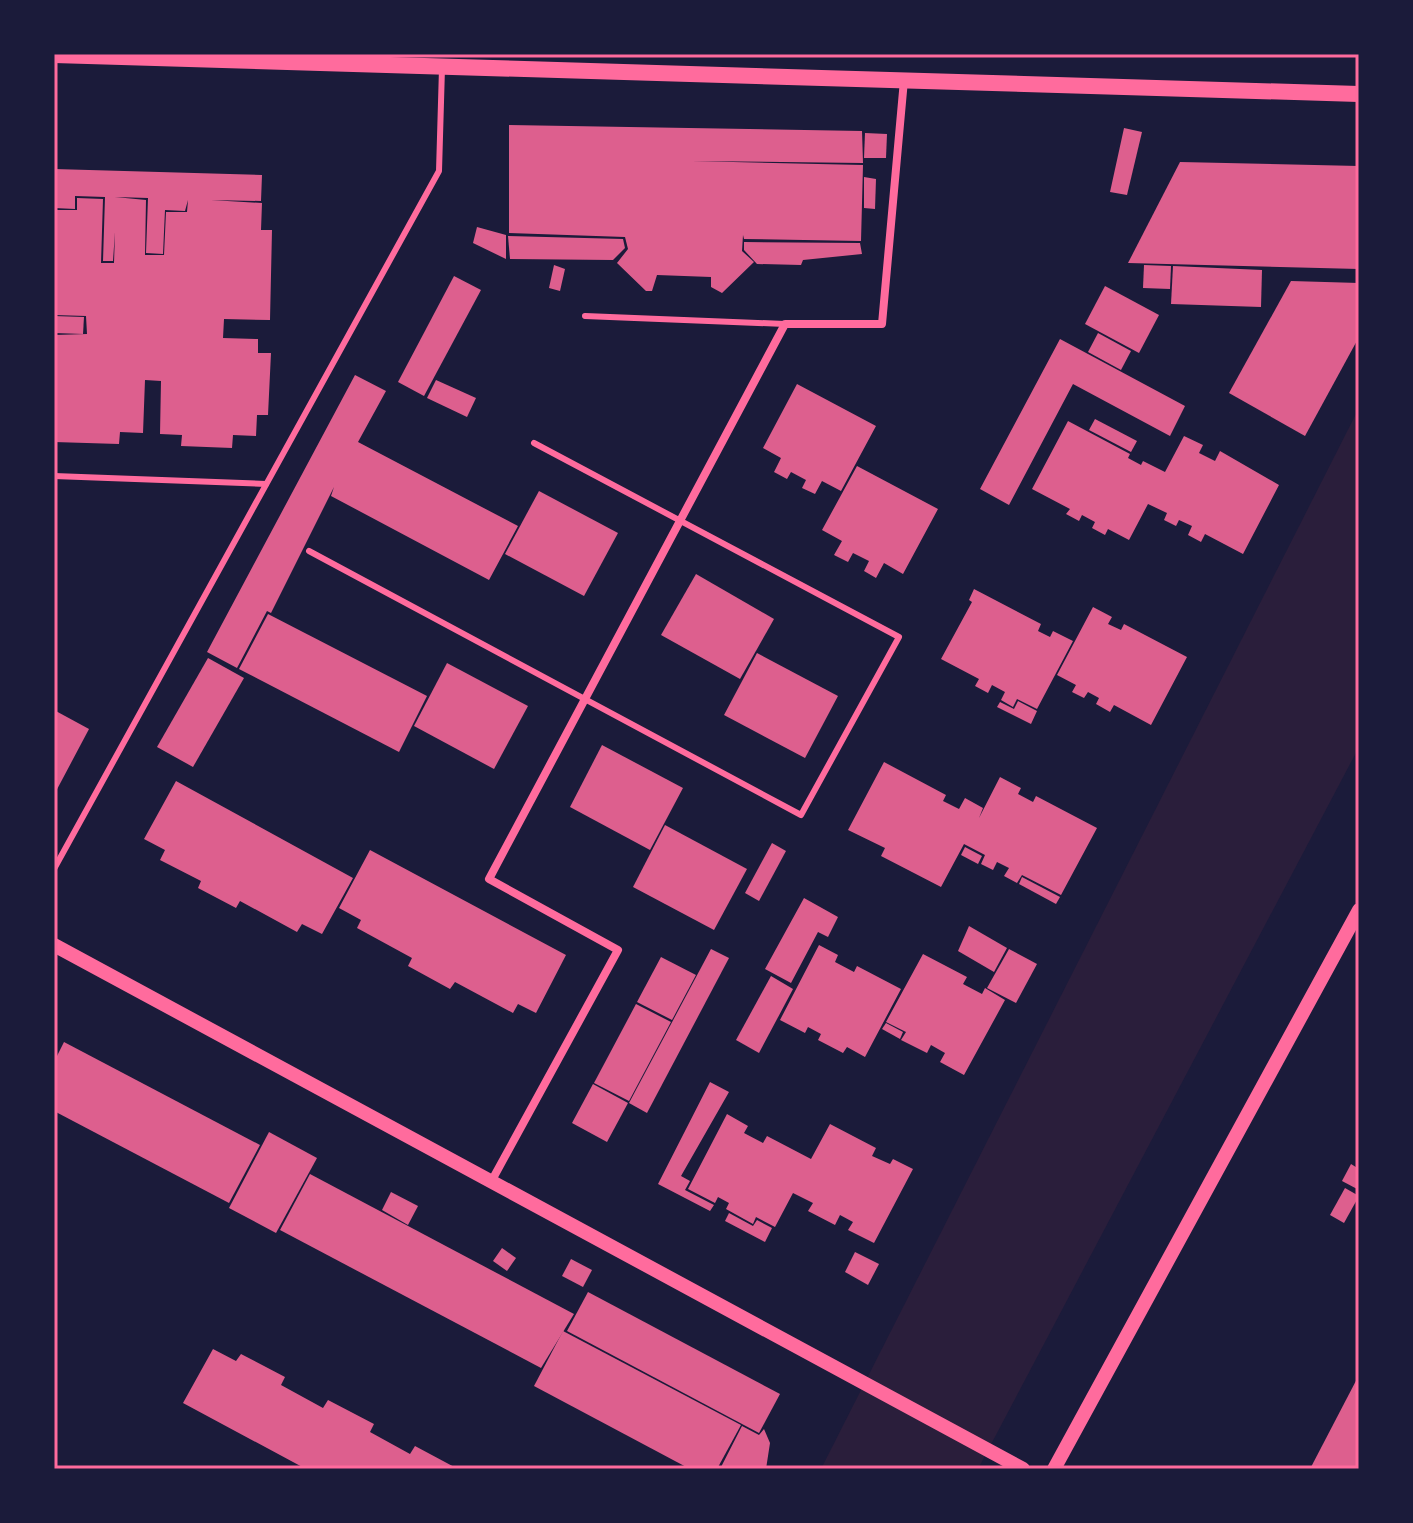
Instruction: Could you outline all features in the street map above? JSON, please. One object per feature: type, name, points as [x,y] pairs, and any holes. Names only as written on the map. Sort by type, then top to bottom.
[{"type":"main road","points":[[54,55],[1359,94]]},
{"type":"street","points":[[491,1182],[618,950],[489,879],[785,324],[882,324],[904,80]]},
{"type":"street","points":[[1054,1469],[1359,910]]},
{"type":"street","points":[[54,945],[1023,1469]]},
{"type":"lane","points":[[54,869],[439,171],[442,66]]},
{"type":"lane","points":[[585,316],[785,324]]},
{"type":"lane","points":[[309,551],[801,815],[899,637],[534,443]]},
{"type":"lane","points":[[54,476],[266,484]]},
{"type":"shaded area","points":[[1359,408],[1359,747],[978,1469],[821,1469]]},
{"type":"building","points":[[509,125],[862,131],[863,163],[691,161],[863,165],[861,241],[744,239],[743,235],[742,251],[754,262],[722,293],[711,287],[711,277],[657,275],[652,291],[646,291],[617,263],[628,249],[625,237],[509,233]]},
{"type":"building","points":[[1124,128],[1142,132],[1127,195],[1110,192]]},
{"type":"building","points":[[865,133],[887,134],[886,158],[864,158]]},
{"type":"building","points":[[1180,162],[1359,166],[1359,269],[1128,263]]},
{"type":"building","points":[[54,169],[262,175],[261,201],[211,200],[262,203],[261,230],[272,230],[270,320],[224,319],[223,338],[258,339],[258,353],[271,353],[268,415],[257,415],[256,436],[233,435],[232,448],[181,446],[182,435],[160,434],[161,381],[145,380],[143,433],[120,432],[119,444],[54,442],[54,335],[87,334],[86,316],[54,315],[54,210],[77,210],[77,198],[103,199],[101,263],[114,263],[115,232],[113,261],[103,261],[105,197],[75,196],[75,209],[54,208]],"holes":[[[115,197],[148,198],[146,253],[163,254],[165,210],[185,211],[188,200],[187,212],[166,212],[164,255],[145,255],[146,200]]]},
{"type":"building","points":[[864,177],[876,179],[875,209],[864,208]]},
{"type":"building","points":[[477,227],[506,235],[506,259],[473,243]]},
{"type":"building","points":[[508,236],[623,239],[625,248],[613,260],[510,259]]},
{"type":"building","points":[[744,242],[860,243],[862,254],[803,260],[801,265],[757,264],[744,250]]},
{"type":"building","points":[[554,265],[565,269],[560,291],[549,288]]},
{"type":"building","points":[[1144,265],[1171,266],[1170,289],[1143,288]]},
{"type":"building","points":[[1173,266],[1262,270],[1261,307],[1171,304]]},
{"type":"building","points":[[454,276],[481,290],[424,396],[398,382]]},
{"type":"building","points":[[1291,281],[1359,283],[1359,337],[1305,436],[1229,393]]},
{"type":"building","points":[[1105,286],[1159,315],[1139,353],[1085,324]]},
{"type":"building","points":[[54,316],[84,317],[83,334],[54,333]]},
{"type":"building","points":[[1098,333],[1131,351],[1121,370],[1088,352]]},
{"type":"building","points":[[1060,339],[1185,406],[1170,436],[1073,384],[1009,505],[980,489]]},
{"type":"building","points":[[355,375],[386,391],[358,442],[518,526],[489,580],[331,496],[334,487],[271,613],[267,611],[237,668],[207,652]]},
{"type":"building","points":[[436,380],[476,398],[467,417],[427,398]]},
{"type":"building","points":[[797,384],[876,426],[841,491],[822,481],[815,494],[802,488],[806,480],[791,472],[787,479],[774,472],[781,458],[763,448]]},
{"type":"building","points":[[1095,419],[1137,441],[1131,452],[1089,430]]},
{"type":"building","points":[[1068,421],[1130,454],[1128,458],[1141,465],[1143,461],[1165,472],[1184,436],[1203,445],[1199,453],[1215,461],[1220,451],[1279,485],[1243,554],[1205,534],[1201,542],[1188,535],[1192,526],[1179,520],[1176,526],[1164,520],[1167,513],[1148,504],[1129,540],[1108,529],[1105,535],[1092,528],[1095,522],[1082,515],[1079,521],[1066,514],[1070,509],[1032,489]]},
{"type":"building","points":[[857,466],[938,509],[903,574],[884,563],[876,578],[864,571],[869,561],[853,553],[848,562],[834,555],[842,541],[822,530]]},
{"type":"building","points":[[539,491],[618,533],[584,596],[505,554]]},
{"type":"building","points":[[696,574],[774,619],[740,679],[661,635]]},
{"type":"building","points":[[974,589],[1041,624],[1038,631],[1050,637],[1053,631],[1073,641],[1037,709],[1017,699],[1013,707],[1001,700],[1005,692],[992,685],[988,693],[975,686],[979,679],[941,659],[972,602],[969,600]]},
{"type":"building","points":[[1093,607],[1112,617],[1108,624],[1121,630],[1124,624],[1187,657],[1151,725],[1114,705],[1110,712],[1096,704],[1099,698],[1088,692],[1084,698],[1072,692],[1076,685],[1057,675]]},
{"type":"building","points":[[268,614],[427,696],[399,752],[239,669]]},
{"type":"building","points":[[757,653],[838,696],[805,758],[724,715]]},
{"type":"building","points":[[208,658],[244,678],[193,767],[157,747]]},
{"type":"building","points":[[447,663],[528,706],[494,769],[414,726]]},
{"type":"building","points":[[1018,701],[1037,711],[1031,724],[997,707],[1000,702],[1014,709]]},
{"type":"building","points":[[54,710],[89,729],[54,795]]},
{"type":"building","points":[[602,745],[683,788],[650,850],[570,807]]},
{"type":"building","points":[[884,762],[946,795],[943,801],[959,809],[965,798],[983,808],[979,818],[1000,777],[1021,788],[1018,794],[1033,802],[1036,796],[1097,828],[1061,895],[1022,875],[1017,883],[1004,876],[1009,868],[997,862],[993,870],[981,864],[985,855],[964,844],[941,887],[881,856],[885,848],[848,830]]},
{"type":"building","points":[[176,781],[353,878],[322,934],[302,924],[297,932],[240,901],[236,908],[198,888],[201,881],[160,860],[165,850],[144,839]]},
{"type":"building","points":[[665,825],[747,869],[714,930],[633,887]]},
{"type":"building","points":[[772,843],[786,851],[759,901],[745,893]]},
{"type":"building","points":[[965,847],[982,856],[978,864],[961,855]]},
{"type":"building","points":[[370,850],[566,955],[536,1013],[518,1004],[513,1013],[455,982],[450,989],[408,966],[412,958],[357,928],[361,920],[339,908]]},
{"type":"building","points":[[1022,877],[1060,897],[1056,904],[1019,884]]},
{"type":"building","points":[[804,898],[838,917],[828,937],[818,932],[791,983],[765,969]]},
{"type":"building","points":[[969,926],[1007,948],[994,972],[958,951]]},
{"type":"building","points":[[819,945],[838,955],[835,962],[854,972],[857,966],[901,989],[865,1057],[847,1047],[843,1053],[818,1040],[821,1034],[808,1027],[805,1033],[780,1020]]},
{"type":"building","points":[[711,949],[729,958],[647,1113],[629,1103]]},
{"type":"building","points":[[1009,949],[1037,964],[1016,1003],[987,988]]},
{"type":"building","points":[[923,954],[967,977],[963,984],[982,994],[985,988],[1005,1000],[964,1075],[940,1062],[945,1053],[931,1045],[927,1053],[901,1040],[906,1032],[886,1022]]},
{"type":"building","points":[[661,957],[696,975],[672,1020],[637,1002]]},
{"type":"building","points":[[771,976],[793,989],[759,1053],[736,1040]]},
{"type":"building","points":[[636,1004],[671,1022],[629,1101],[594,1083]]},
{"type":"building","points":[[886,1023],[903,1032],[900,1039],[882,1029]]},
{"type":"building","points":[[64,1042],[260,1145],[229,1203],[54,1111],[54,1062]]},
{"type":"building","points":[[710,1082],[729,1092],[681,1176],[690,1181],[685,1190],[714,1205],[710,1211],[658,1184]]},
{"type":"building","points":[[593,1084],[628,1103],[607,1142],[572,1123]]},
{"type":"building","points":[[727,1114],[748,1126],[744,1133],[763,1143],[767,1136],[811,1159],[830,1124],[876,1148],[872,1156],[890,1164],[893,1159],[913,1169],[874,1243],[848,1230],[853,1222],[840,1215],[835,1225],[808,1211],[813,1203],[793,1193],[775,1227],[756,1217],[753,1224],[726,1209],[729,1203],[718,1197],[715,1203],[688,1189]]},
{"type":"building","points":[[269,1132],[317,1158],[276,1233],[229,1208]]},
{"type":"building","points":[[1351,1164],[1359,1169],[1359,1190],[1342,1181]]},
{"type":"building","points":[[310,1174],[574,1314],[541,1368],[280,1230]]},
{"type":"building","points":[[1345,1188],[1359,1196],[1344,1223],[1330,1215]]},
{"type":"building","points":[[391,1192],[418,1206],[408,1225],[382,1210]]},
{"type":"building","points":[[729,1213],[753,1226],[757,1220],[772,1228],[765,1242],[725,1221]]},
{"type":"building","points":[[502,1248],[516,1258],[507,1271],[493,1261]]},
{"type":"building","points":[[855,1252],[879,1264],[868,1285],[845,1272]]},
{"type":"building","points":[[571,1259],[592,1270],[583,1287],[562,1276]]},
{"type":"building","points":[[588,1292],[780,1394],[759,1433],[567,1331]]},
{"type":"building","points":[[563,1331],[741,1425],[717,1469],[690,1469],[534,1386]]},
{"type":"building","points":[[213,1349],[236,1361],[241,1354],[285,1377],[281,1385],[323,1408],[328,1400],[374,1424],[370,1432],[410,1454],[415,1446],[458,1469],[306,1469],[183,1403]]},
{"type":"building","points":[[1359,1375],[1359,1469],[1310,1469]]},
{"type":"building","points":[[742,1426],[759,1435],[764,1429],[770,1443],[766,1469],[720,1469]]}]
